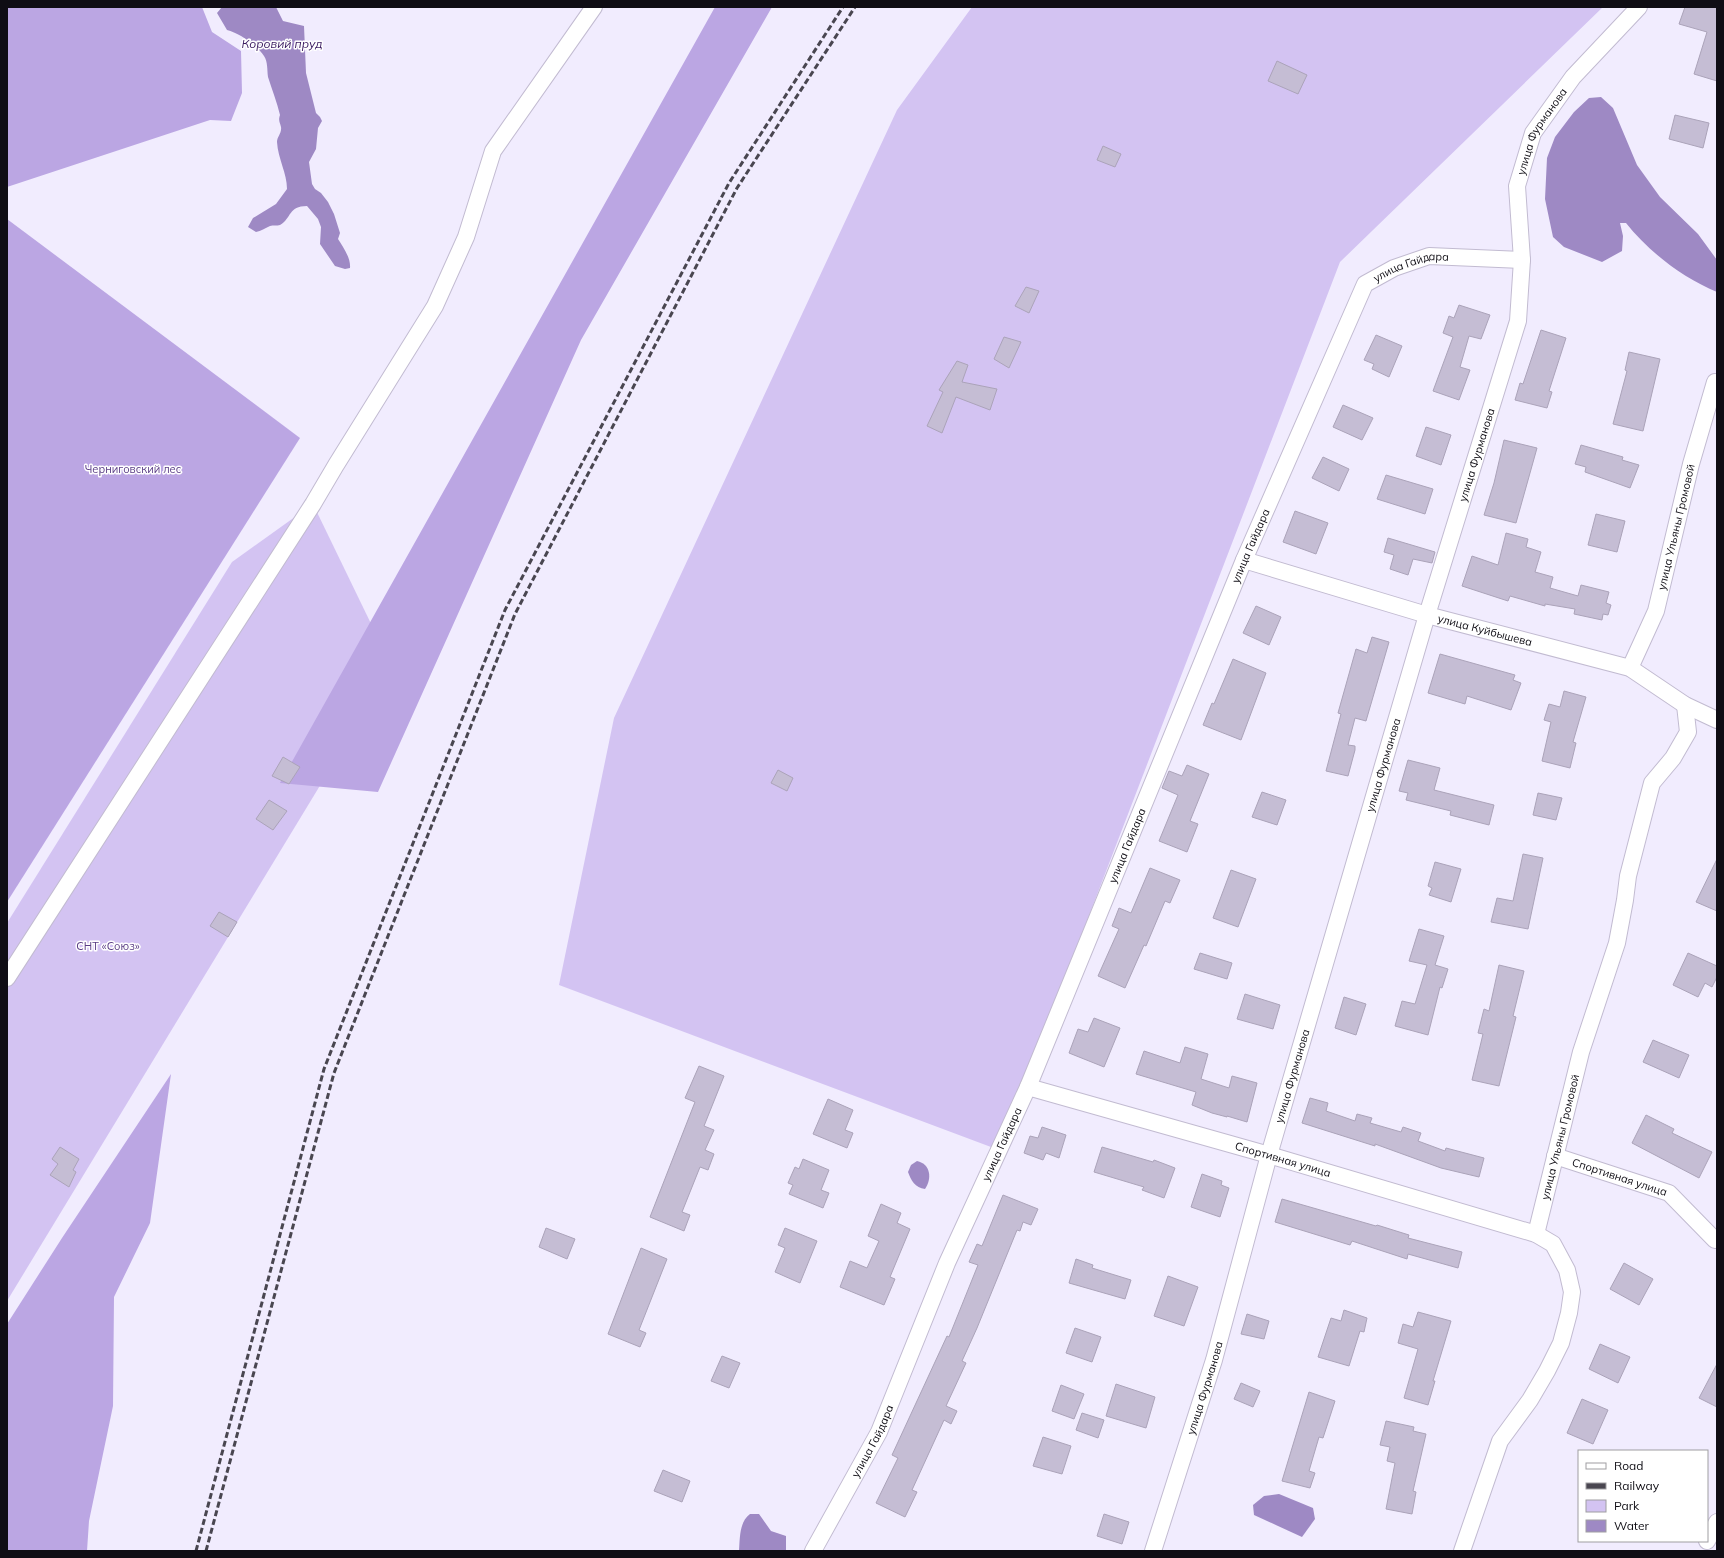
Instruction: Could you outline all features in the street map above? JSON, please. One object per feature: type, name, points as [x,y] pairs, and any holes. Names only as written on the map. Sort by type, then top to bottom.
[{"type":"street","points":[[7,978],[313,504],[435,306],[466,237],[493,151],[594,7]]},
{"type":"street","name":"улица Фурманова","points":[[1153,1551],[1214,1360],[1269,1155],[1427,615],[1518,321],[1522,260],[1517,186],[1533,133],[1573,77],[1638,7]]},
{"type":"street","name":"улица Гайдара","points":[[813,1551],[879,1432],[947,1263],[1028,1087],[1244,560],[1365,284],[1394,268],[1429,256],[1522,260]]},
{"type":"street","name":"улица Ульяны Громовой","points":[[1630,668],[1656,611],[1690,464],[1715,382]]},
{"type":"street","name":"улица Куйбышева","points":[[1244,560],[1427,615],[1630,668],[1685,705],[1717,720]]},
{"type":"street","name":"улица Ульяны Громовой","points":[[1536,1234],[1581,1052],[1617,943],[1628,876],[1652,783],[1673,758],[1688,732],[1685,705]]},
{"type":"street","name":"Спортивная улица","points":[[1028,1087],[1269,1155],[1536,1234]]},
{"type":"street","name":"Спортивная улица","points":[[1555,1156],[1669,1193],[1715,1240]]},
{"type":"street","points":[[1462,1551],[1500,1441],[1530,1400],[1547,1371],[1561,1343],[1569,1313],[1572,1292],[1567,1270],[1553,1244],[1536,1234]]},
{"type":"street","points":[[1708,1539],[1717,1522]]},
{"type":"street","points":[[1701,1551],[1706,1542]]},
{"type":"green space","points":[[7,7],[202,7],[212,32],[241,51],[242,93],[231,121],[210,120],[7,187]]},
{"type":"green space","points":[[715,7],[772,7],[581,340],[378,792],[280,783]]},
{"type":"green space","points":[[972,7],[1603,7],[1340,262],[999,1150],[559,985],[614,718],[897,110]]},
{"type":"green space","name":"Черниговский лес","points":[[7,219],[300,438],[7,902]]},
{"type":"green space","name":"СНТ «Союз»","points":[[313,504],[392,667],[7,1301],[7,923],[232,562]]},
{"type":"green space","points":[[171,1074],[150,1223],[114,1297],[113,1406],[89,1521],[87,1551],[7,1551],[7,1324]]},
{"type":"water","name":"Коровий пруд","points":[[222,7],[276,7],[283,21],[304,26],[306,73],[316,113],[322,121],[318,128],[316,149],[309,162],[312,184],[328,202],[334,214],[340,233],[338,239],[348,257],[350,268],[345,269],[335,266],[320,244],[321,227],[318,219],[307,206],[293,210],[287,219],[280,225],[270,226],[256,232],[248,227],[253,218],[276,204],[287,189],[286,177],[277,142],[281,129],[279,120],[280,115],[268,77],[265,58],[257,48],[247,40],[227,30],[217,13]]},
{"type":"water","points":[[1601,97],[1613,108],[1637,165],[1660,197],[1698,234],[1717,260],[1717,292],[1679,272],[1667,263],[1645,244],[1626,223],[1620,223],[1623,236],[1622,251],[1602,262],[1564,247],[1553,237],[1545,199],[1547,158],[1555,137],[1574,112],[1589,98]]},
{"type":"water","points":[[917,1161],[925,1165],[929,1172],[929,1181],[925,1189],[919,1187],[912,1181],[908,1172],[911,1165]]},
{"type":"water","points":[[1279,1494],[1313,1508],[1315,1519],[1302,1537],[1254,1515],[1253,1505],[1264,1496]]},
{"type":"water","points":[[750,1514],[759,1514],[771,1531],[786,1536],[786,1551],[739,1551],[742,1526],[746,1517]]},
{"type":"building","points":[[1685,7],[1717,7],[1717,81],[1694,74],[1707,32],[1679,24]]},
{"type":"building","points":[[1277,61],[1307,75],[1298,94],[1268,81]]},
{"type":"building","points":[[1675,115],[1709,123],[1703,148],[1669,139]]},
{"type":"building","points":[[1103,146],[1121,154],[1115,167],[1097,160]]},
{"type":"building","points":[[1026,287],[1039,291],[1029,313],[1015,306]]},
{"type":"building","points":[[1459,305],[1490,315],[1481,339],[1469,336],[1460,367],[1470,370],[1459,400],[1433,391],[1453,337],[1443,333],[1449,316],[1454,318]]},
{"type":"building","points":[[1541,330],[1566,338],[1549,391],[1552,392],[1547,408],[1515,400],[1520,383],[1523,384]]},
{"type":"building","points":[[1376,335],[1402,346],[1389,377],[1372,369],[1374,364],[1364,360]]},
{"type":"building","points":[[1004,337],[1021,342],[1009,368],[994,359]]},
{"type":"building","points":[[1629,352],[1660,359],[1643,431],[1613,424],[1627,371],[1625,370]]},
{"type":"building","points":[[957,361],[968,365],[962,382],[997,389],[990,410],[956,397],[942,433],[927,426],[943,392],[939,390]]},
{"type":"building","points":[[1343,405],[1373,418],[1362,440],[1333,427]]},
{"type":"building","points":[[1426,427],[1451,435],[1441,465],[1416,456]]},
{"type":"building","points":[[1504,440],[1537,448],[1516,523],[1484,515],[1494,483]]},
{"type":"building","points":[[1581,445],[1623,457],[1622,460],[1639,465],[1630,488],[1585,472],[1586,467],[1575,464]]},
{"type":"building","points":[[1323,457],[1349,469],[1339,491],[1312,478]]},
{"type":"building","points":[[1386,475],[1433,489],[1425,514],[1377,499]]},
{"type":"building","points":[[1295,511],[1328,523],[1316,554],[1283,542]]},
{"type":"building","points":[[1596,514],[1625,521],[1617,552],[1588,545]]},
{"type":"building","points":[[1506,533],[1528,539],[1526,547],[1541,552],[1535,572],[1553,577],[1550,588],[1578,596],[1581,585],[1609,592],[1606,603],[1611,605],[1608,615],[1603,614],[1602,620],[1574,614],[1575,609],[1545,604],[1545,606],[1510,596],[1508,601],[1462,586],[1472,556],[1498,565]]},
{"type":"building","points":[[1388,538],[1435,552],[1432,563],[1413,559],[1408,575],[1390,569],[1394,555],[1384,552]]},
{"type":"building","points":[[1256,606],[1281,617],[1269,645],[1243,633]]},
{"type":"building","points":[[1372,637],[1389,642],[1366,721],[1355,718],[1348,745],[1355,746],[1355,750],[1348,776],[1326,771],[1341,714],[1338,713],[1356,649],[1367,653]]},
{"type":"building","points":[[1440,654],[1515,675],[1513,680],[1521,683],[1511,710],[1467,696],[1465,704],[1428,693]]},
{"type":"building","points":[[1233,659],[1266,673],[1241,740],[1203,725],[1212,703],[1214,704]]},
{"type":"building","points":[[1564,691],[1586,697],[1573,742],[1576,743],[1570,768],[1542,761],[1551,722],[1544,720],[1549,704],[1560,707]]},
{"type":"building","points":[[283,757],[300,767],[289,784],[272,776]]},
{"type":"building","points":[[1408,760],[1440,768],[1434,790],[1494,805],[1489,825],[1450,815],[1451,811],[1406,800],[1408,793],[1399,791]]},
{"type":"building","points":[[1187,765],[1209,774],[1190,821],[1198,824],[1187,852],[1159,841],[1178,795],[1162,788],[1169,771],[1182,776]]},
{"type":"building","points":[[778,770],[793,778],[787,791],[771,783]]},
{"type":"building","points":[[1262,792],[1286,800],[1277,825],[1252,817]]},
{"type":"building","points":[[1538,793],[1562,798],[1556,820],[1533,815]]},
{"type":"building","points":[[269,800],[287,811],[273,830],[256,819]]},
{"type":"building","points":[[1523,854],[1543,858],[1528,929],[1491,922],[1497,898],[1513,901]]},
{"type":"building","points":[[1717,859],[1717,911],[1696,902]]},
{"type":"building","points":[[1435,862],[1461,869],[1451,902],[1429,895],[1432,888],[1428,886]]},
{"type":"building","points":[[1150,868],[1180,880],[1170,903],[1165,901],[1146,946],[1144,945],[1125,988],[1098,976],[1119,929],[1112,926],[1119,908],[1131,913]]},
{"type":"building","points":[[1231,870],[1256,879],[1238,927],[1213,918]]},
{"type":"building","points":[[219,912],[237,922],[228,937],[210,926]]},
{"type":"building","points":[[1419,929],[1444,936],[1435,965],[1448,969],[1442,988],[1440,987],[1428,1035],[1395,1026],[1402,1001],[1415,1004],[1427,965],[1409,961]]},
{"type":"building","points":[[1200,953],[1232,963],[1227,979],[1194,969]]},
{"type":"building","points":[[1688,953],[1717,966],[1717,977],[1712,987],[1705,983],[1698,997],[1673,985]]},
{"type":"building","points":[[1499,965],[1524,971],[1513,1016],[1516,1017],[1499,1086],[1472,1080],[1483,1034],[1478,1033],[1484,1009],[1489,1011]]},
{"type":"building","points":[[1245,994],[1280,1005],[1273,1029],[1237,1019]]},
{"type":"building","points":[[1344,997],[1366,1004],[1356,1035],[1335,1028]]},
{"type":"building","points":[[1094,1018],[1120,1028],[1104,1067],[1069,1053],[1078,1029],[1088,1032]]},
{"type":"building","points":[[1653,1040],[1689,1055],[1679,1078],[1643,1062]]},
{"type":"building","points":[[1185,1047],[1208,1054],[1201,1079],[1229,1088],[1232,1076],[1257,1083],[1247,1122],[1212,1113],[1192,1105],[1196,1092],[1136,1074],[1144,1051],[1180,1063]]},
{"type":"building","points":[[699,1066],[724,1076],[704,1126],[714,1130],[705,1150],[714,1154],[708,1170],[700,1167],[682,1212],[690,1215],[684,1231],[650,1217],[695,1102],[685,1098]]},
{"type":"building","points":[[1310,1098],[1328,1103],[1326,1111],[1355,1121],[1357,1114],[1372,1118],[1370,1123],[1401,1132],[1403,1127],[1421,1133],[1418,1141],[1445,1151],[1446,1148],[1484,1158],[1479,1177],[1441,1168],[1375,1144],[1375,1146],[1302,1123]]},
{"type":"building","points":[[828,1099],[853,1110],[845,1130],[853,1133],[847,1148],[813,1134]]},
{"type":"building","points":[[1646,1115],[1674,1129],[1672,1133],[1712,1152],[1699,1178],[1632,1143]]},
{"type":"building","points":[[1042,1127],[1066,1135],[1059,1158],[1046,1153],[1043,1160],[1024,1153],[1030,1136],[1038,1138]]},
{"type":"building","points":[[60,1147],[79,1159],[73,1170],[76,1172],[69,1187],[50,1175],[58,1164],[52,1159]]},
{"type":"building","points":[[1102,1147],[1153,1162],[1154,1160],[1175,1168],[1164,1198],[1142,1190],[1144,1187],[1094,1172]]},
{"type":"building","points":[[803,1159],[829,1170],[821,1190],[829,1193],[823,1208],[789,1194],[793,1185],[788,1183],[795,1167],[799,1169]]},
{"type":"building","points":[[1202,1174],[1222,1181],[1221,1185],[1229,1188],[1220,1217],[1191,1207]]},
{"type":"building","points":[[1003,1195],[1038,1209],[1031,1225],[1023,1222],[1020,1231],[1017,1230],[962,1361],[966,1363],[946,1406],[957,1411],[951,1424],[944,1420],[912,1490],[917,1492],[905,1517],[876,1503],[898,1458],[892,1455],[947,1336],[949,1337],[978,1265],[969,1262],[977,1244],[982,1246]]},
{"type":"building","points":[[1282,1199],[1376,1226],[1377,1225],[1409,1235],[1408,1238],[1462,1252],[1458,1268],[1408,1254],[1407,1259],[1352,1241],[1350,1245],[1275,1222]]},
{"type":"building","points":[[881,1204],[901,1213],[897,1223],[910,1229],[890,1277],[895,1279],[884,1305],[840,1287],[850,1261],[867,1268],[879,1241],[868,1236]]},
{"type":"building","points":[[546,1228],[575,1239],[567,1259],[539,1247]]},
{"type":"building","points":[[785,1228],[817,1241],[800,1283],[775,1272],[785,1248],[778,1245]]},
{"type":"building","points":[[641,1248],[667,1259],[639,1330],[646,1333],[640,1347],[608,1334]]},
{"type":"building","points":[[1076,1259],[1093,1265],[1092,1268],[1131,1280],[1125,1299],[1069,1283]]},
{"type":"building","points":[[1624,1263],[1653,1279],[1639,1305],[1610,1289]]},
{"type":"building","points":[[1168,1276],[1198,1287],[1184,1326],[1154,1316]]},
{"type":"building","points":[[1344,1310],[1367,1318],[1364,1332],[1360,1331],[1349,1366],[1318,1357],[1331,1318],[1341,1321]]},
{"type":"building","points":[[1418,1312],[1451,1321],[1433,1381],[1435,1381],[1428,1405],[1404,1398],[1418,1349],[1398,1343],[1403,1324],[1413,1327]]},
{"type":"building","points":[[1247,1314],[1269,1321],[1264,1339],[1241,1334]]},
{"type":"building","points":[[1075,1328],[1101,1337],[1092,1362],[1066,1353]]},
{"type":"building","points":[[1600,1344],[1630,1357],[1618,1383],[1589,1369]]},
{"type":"building","points":[[722,1356],[740,1363],[729,1388],[711,1381]]},
{"type":"building","points":[[1717,1364],[1717,1407],[1699,1398]]},
{"type":"building","points":[[1241,1383],[1260,1391],[1253,1407],[1234,1399]]},
{"type":"building","points":[[1116,1384],[1155,1397],[1146,1428],[1106,1416]]},
{"type":"building","points":[[1061,1385],[1084,1394],[1074,1419],[1052,1411]]},
{"type":"building","points":[[1309,1392],[1335,1401],[1323,1438],[1319,1437],[1309,1471],[1315,1473],[1310,1488],[1282,1481]]},
{"type":"building","points":[[1582,1399],[1608,1410],[1593,1444],[1567,1433]]},
{"type":"building","points":[[1082,1413],[1104,1420],[1098,1438],[1076,1430]]},
{"type":"building","points":[[1386,1421],[1414,1427],[1413,1431],[1426,1434],[1413,1491],[1416,1492],[1412,1514],[1386,1509],[1395,1463],[1387,1461],[1390,1447],[1380,1445]]},
{"type":"building","points":[[1043,1437],[1071,1446],[1062,1474],[1033,1466]]},
{"type":"building","points":[[663,1470],[690,1481],[682,1502],[654,1491]]},
{"type":"building","points":[[1104,1514],[1129,1522],[1122,1544],[1097,1536]]},
{"type":"railway","points":[[196,1551],[324,1069],[505,610],[729,183],[843,7]]},
{"type":"railway","points":[[206,1551],[334,1073],[515,614],[737,188],[855,7]]}]
